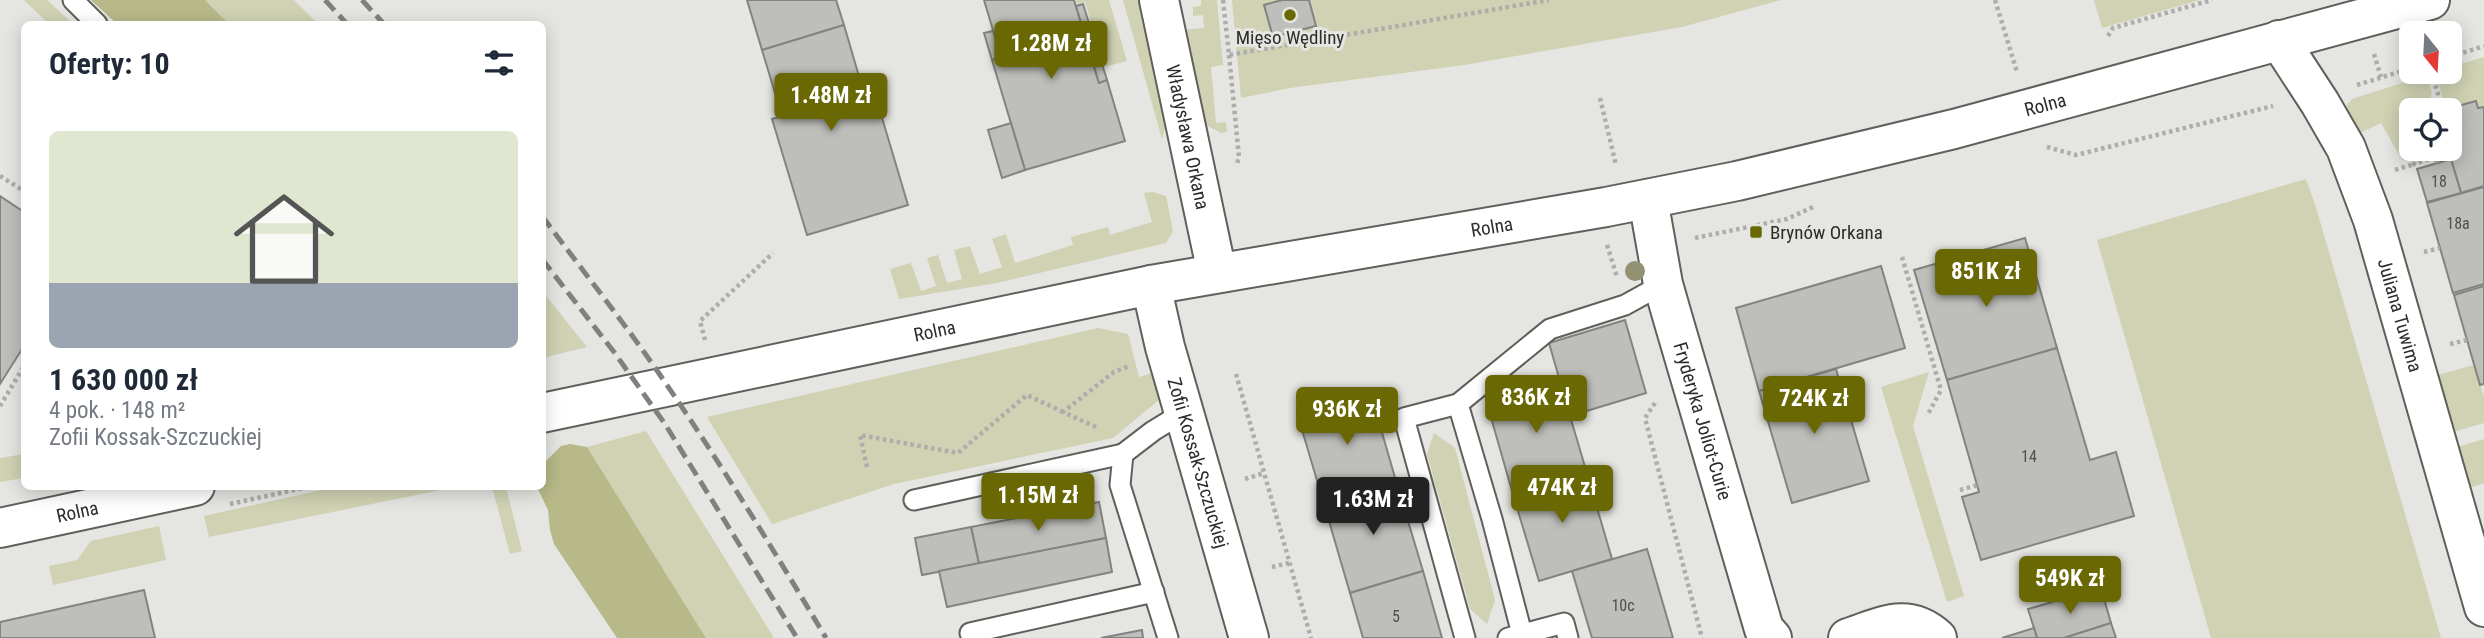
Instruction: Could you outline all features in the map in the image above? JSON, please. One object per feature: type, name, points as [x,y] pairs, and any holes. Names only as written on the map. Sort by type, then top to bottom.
[{"type":"street","name":"Władysława Orkana","points":[[1159,0],[1217,273]]},
{"type":"street","name":"Rolna","points":[[546,412],[1151,285],[1648,199],[1737,181],[1954,130],[2430,0]]},
{"type":"street","name":"Juliana Tuwima","points":[[2279,40],[2346,148],[2373,220],[2484,607]]},
{"type":"street","name":"Fryderyka Joliot-Curie","points":[[1648,199],[1664,284],[1764,629],[1772,638]]},
{"type":"street","name":"Zofii Kossak-Szczuckiej","points":[[1151,285],[1165,347],[1249,638]]},
{"type":"street","name":"Rolna","points":[[0,528],[176,490]]},
{"type":"street","points":[[1848,638],[1893,623],[1910,622],[1925,627],[1937,638]]},
{"type":"lane","points":[[73,0],[94,21]]},
{"type":"lane","points":[[1465,638],[1404,418],[1458,404],[1550,330],[1625,305],[1664,284]]},
{"type":"lane","points":[[1458,404],[1492,519],[1515,636],[1564,622],[1568,638]]},
{"type":"lane","points":[[914,500],[1123,454],[1184,412]]},
{"type":"lane","points":[[1123,454],[1120,485],[1168,638]]},
{"type":"lane","points":[[970,633],[1153,592]]},
{"type":"path","points":[[1223,0],[1239,157],[1236,170]]},
{"type":"path","points":[[1229,54],[1549,0]]},
{"type":"path","points":[[1995,0],[2020,83]]},
{"type":"path","points":[[2108,36],[2113,28],[2211,0]]},
{"type":"path","points":[[2462,53],[2484,46]]},
{"type":"path","points":[[2350,87],[2399,72]]},
{"type":"path","points":[[1600,98],[1616,166]]},
{"type":"path","points":[[2035,145],[2076,155],[2275,106]]},
{"type":"path","points":[[0,176],[21,189]]},
{"type":"path","points":[[1614,240],[1606,241],[1625,305]]},
{"type":"path","points":[[707,348],[700,321],[773,253]]},
{"type":"path","points":[[1902,257],[1941,390],[1927,416]]},
{"type":"path","points":[[0,406],[21,371]]},
{"type":"path","points":[[1236,374],[1311,638]]},
{"type":"path","points":[[1651,391],[1655,403],[1645,418],[1702,638]]},
{"type":"path","points":[[867,467],[860,435],[958,453],[1027,395],[1063,412]]},
{"type":"path","points":[[1960,490],[1978,485]]},
{"type":"path","points":[[1269,556],[1276,579]]},
{"type":"path","points":[[1272,567],[1289,563]]},
{"type":"green space","points":[[24,0],[47,0],[70,21],[46,21]]},
{"type":"green space","points":[[91,0],[205,0],[226,21],[114,21]]},
{"type":"green space","points":[[205,0],[294,0],[315,21],[226,21]]},
{"type":"green space","points":[[1076,0],[1109,0],[1127,61],[1104,67],[1085,2],[1077,4]]},
{"type":"green space","points":[[1123,0],[1141,0],[1166,125],[1162,139]]},
{"type":"green space","points":[[1201,0],[1217,0],[1223,65],[1211,67],[1216,123],[1226,122],[1227,132],[1221,133],[1204,124],[1179,30],[1204,28],[1203,15],[1193,16],[1193,7],[1201,6]]},
{"type":"green space","points":[[1232,0],[1781,0],[1682,27],[1464,65],[1290,88],[1241,98]]},
{"type":"green space","points":[[2094,0],[2200,0],[2102,28]]},
{"type":"green space","points":[[2484,57],[2484,107],[2478,108],[2476,101],[2462,105],[2462,98],[2443,98],[2439,84],[2462,84],[2462,63]]},
{"type":"green space","points":[[2399,84],[2430,84],[2432,93],[2431,98],[2399,98],[2399,155],[2381,123],[2356,135],[2345,115],[2347,104],[2352,99]]},
{"type":"green space","points":[[2306,179],[2441,638],[2211,638],[2097,240]]},
{"type":"green space","points":[[1153,192],[1166,196],[1173,231],[1166,243],[997,283],[899,299],[890,269],[911,263],[921,291],[936,286],[927,258],[938,255],[947,283],[962,279],[954,250],[970,246],[980,274],[1002,267],[992,239],[1006,234],[1015,263],[1073,245],[1071,237],[1108,227],[1110,235],[1152,222],[1144,193]]},
{"type":"green space","points":[[546,296],[587,347],[546,357]]},
{"type":"green space","points":[[1098,328],[1128,334],[1139,377],[1155,372],[1160,399],[1113,438],[894,484],[772,524],[707,417]]},
{"type":"green space","points":[[2474,365],[2484,397],[2484,423],[2450,433],[2434,376]]},
{"type":"green space","points":[[1929,372],[1913,426],[1964,596],[1947,602],[1881,387]]},
{"type":"green space","points":[[646,431],[774,638],[706,638],[587,447]]},
{"type":"green space","points":[[1434,433],[1455,448],[1495,600],[1487,624],[1470,609],[1427,454]]},
{"type":"green space","points":[[2484,439],[2484,483],[2466,489],[2454,448]]},
{"type":"green space","points":[[570,444],[587,447],[706,638],[617,638],[554,544],[548,510],[538,490],[546,490],[546,461],[561,446]]},
{"type":"green space","points":[[21,454],[21,478],[0,482],[0,458]]},
{"type":"green space","points":[[321,490],[441,490],[209,537],[204,516]]},
{"type":"green space","points":[[493,490],[507,490],[522,551],[510,554]]},
{"type":"green space","points":[[159,526],[166,560],[53,585],[49,566],[77,560],[91,541]]},
{"type":"building","points":[[747,0],[836,0],[844,25],[762,50]]},
{"type":"building","points":[[984,0],[1074,0],[1099,83],[1107,80],[1125,141],[1025,170],[992,60],[1001,57]]},
{"type":"building","name":"Mięso Wędliny","points":[[1282,0],[1309,0],[1316,26],[1273,37],[1264,5]]},
{"type":"building","points":[[1083,4],[1107,80],[1099,83],[1076,6]]},
{"type":"building","points":[[844,25],[870,114],[880,111],[908,205],[807,235],[772,119],[782,116],[762,50]]},
{"type":"building","points":[[993,31],[1001,57],[992,60],[984,33]]},
{"type":"building","points":[[2476,101],[2478,108],[2484,107],[2484,186],[2461,193],[2452,161],[2462,161],[2462,105]]},
{"type":"building","points":[[1011,123],[1025,170],[1002,178],[988,130]]},
{"type":"building","points":[[2452,161],[2461,193],[2427,202],[2417,169]]},
{"type":"building","points":[[2484,187],[2484,284],[2453,293],[2427,203]]},
{"type":"building","points":[[0,196],[21,210],[21,351],[0,384]]},
{"type":"building","points":[[2025,238],[2057,348],[1947,380],[1914,270]]},
{"type":"building","points":[[1881,266],[1905,348],[1759,391],[1736,308]]},
{"type":"building","points":[[2484,286],[2484,384],[2480,385],[2454,295]]},
{"type":"building","points":[[1625,320],[1646,393],[1570,416],[1549,343]]},
{"type":"building","points":[[2057,348],[2090,460],[2116,452],[2134,516],[1981,560],[1962,497],[1979,492],[1947,380]]},
{"type":"building","points":[[1836,369],[1869,481],[1792,503],[1759,391]]},
{"type":"building","points":[[1559,379],[1586,470],[1512,491],[1486,400]]},
{"type":"building","points":[[1370,391],[1396,481],[1324,504],[1297,413]]},
{"type":"building","points":[[1586,470],[1612,559],[1539,581],[1512,491]]},
{"type":"building","points":[[1396,481],[1423,571],[1350,593],[1324,504]]},
{"type":"building","points":[[1099,502],[1106,538],[979,564],[971,527]]},
{"type":"building","points":[[971,527],[979,564],[922,575],[915,538]]},
{"type":"building","points":[[1106,538],[1112,572],[947,607],[939,571]]},
{"type":"building","points":[[1647,549],[1673,638],[1592,638],[1572,571]]},
{"type":"building","points":[[1423,571],[1442,638],[1363,638],[1350,593]]},
{"type":"building","points":[[2101,588],[2111,623],[2064,638],[2037,638],[2028,609]]},
{"type":"building","points":[[144,590],[155,638],[0,638],[0,622]]},
{"type":"building","points":[[2111,623],[2116,638],[2064,638]]},
{"type":"building","points":[[2034,628],[2037,638],[2002,638]]},
{"type":"building","points":[[1142,630],[1143,638],[1101,638]]},
{"type":"railway","points":[[325,0],[344,21]]},
{"type":"railway","points":[[362,0],[381,21]]},
{"type":"railway","points":[[546,221],[639,345],[688,417],[826,638]]},
{"type":"railway","points":[[546,264],[665,424],[797,638]]},
{"type":"place","name":"Mięso Wędliny","points":[[1290,15]]},
{"type":"place","name":"Brynów Orkana","points":[[1756,232]]}]
